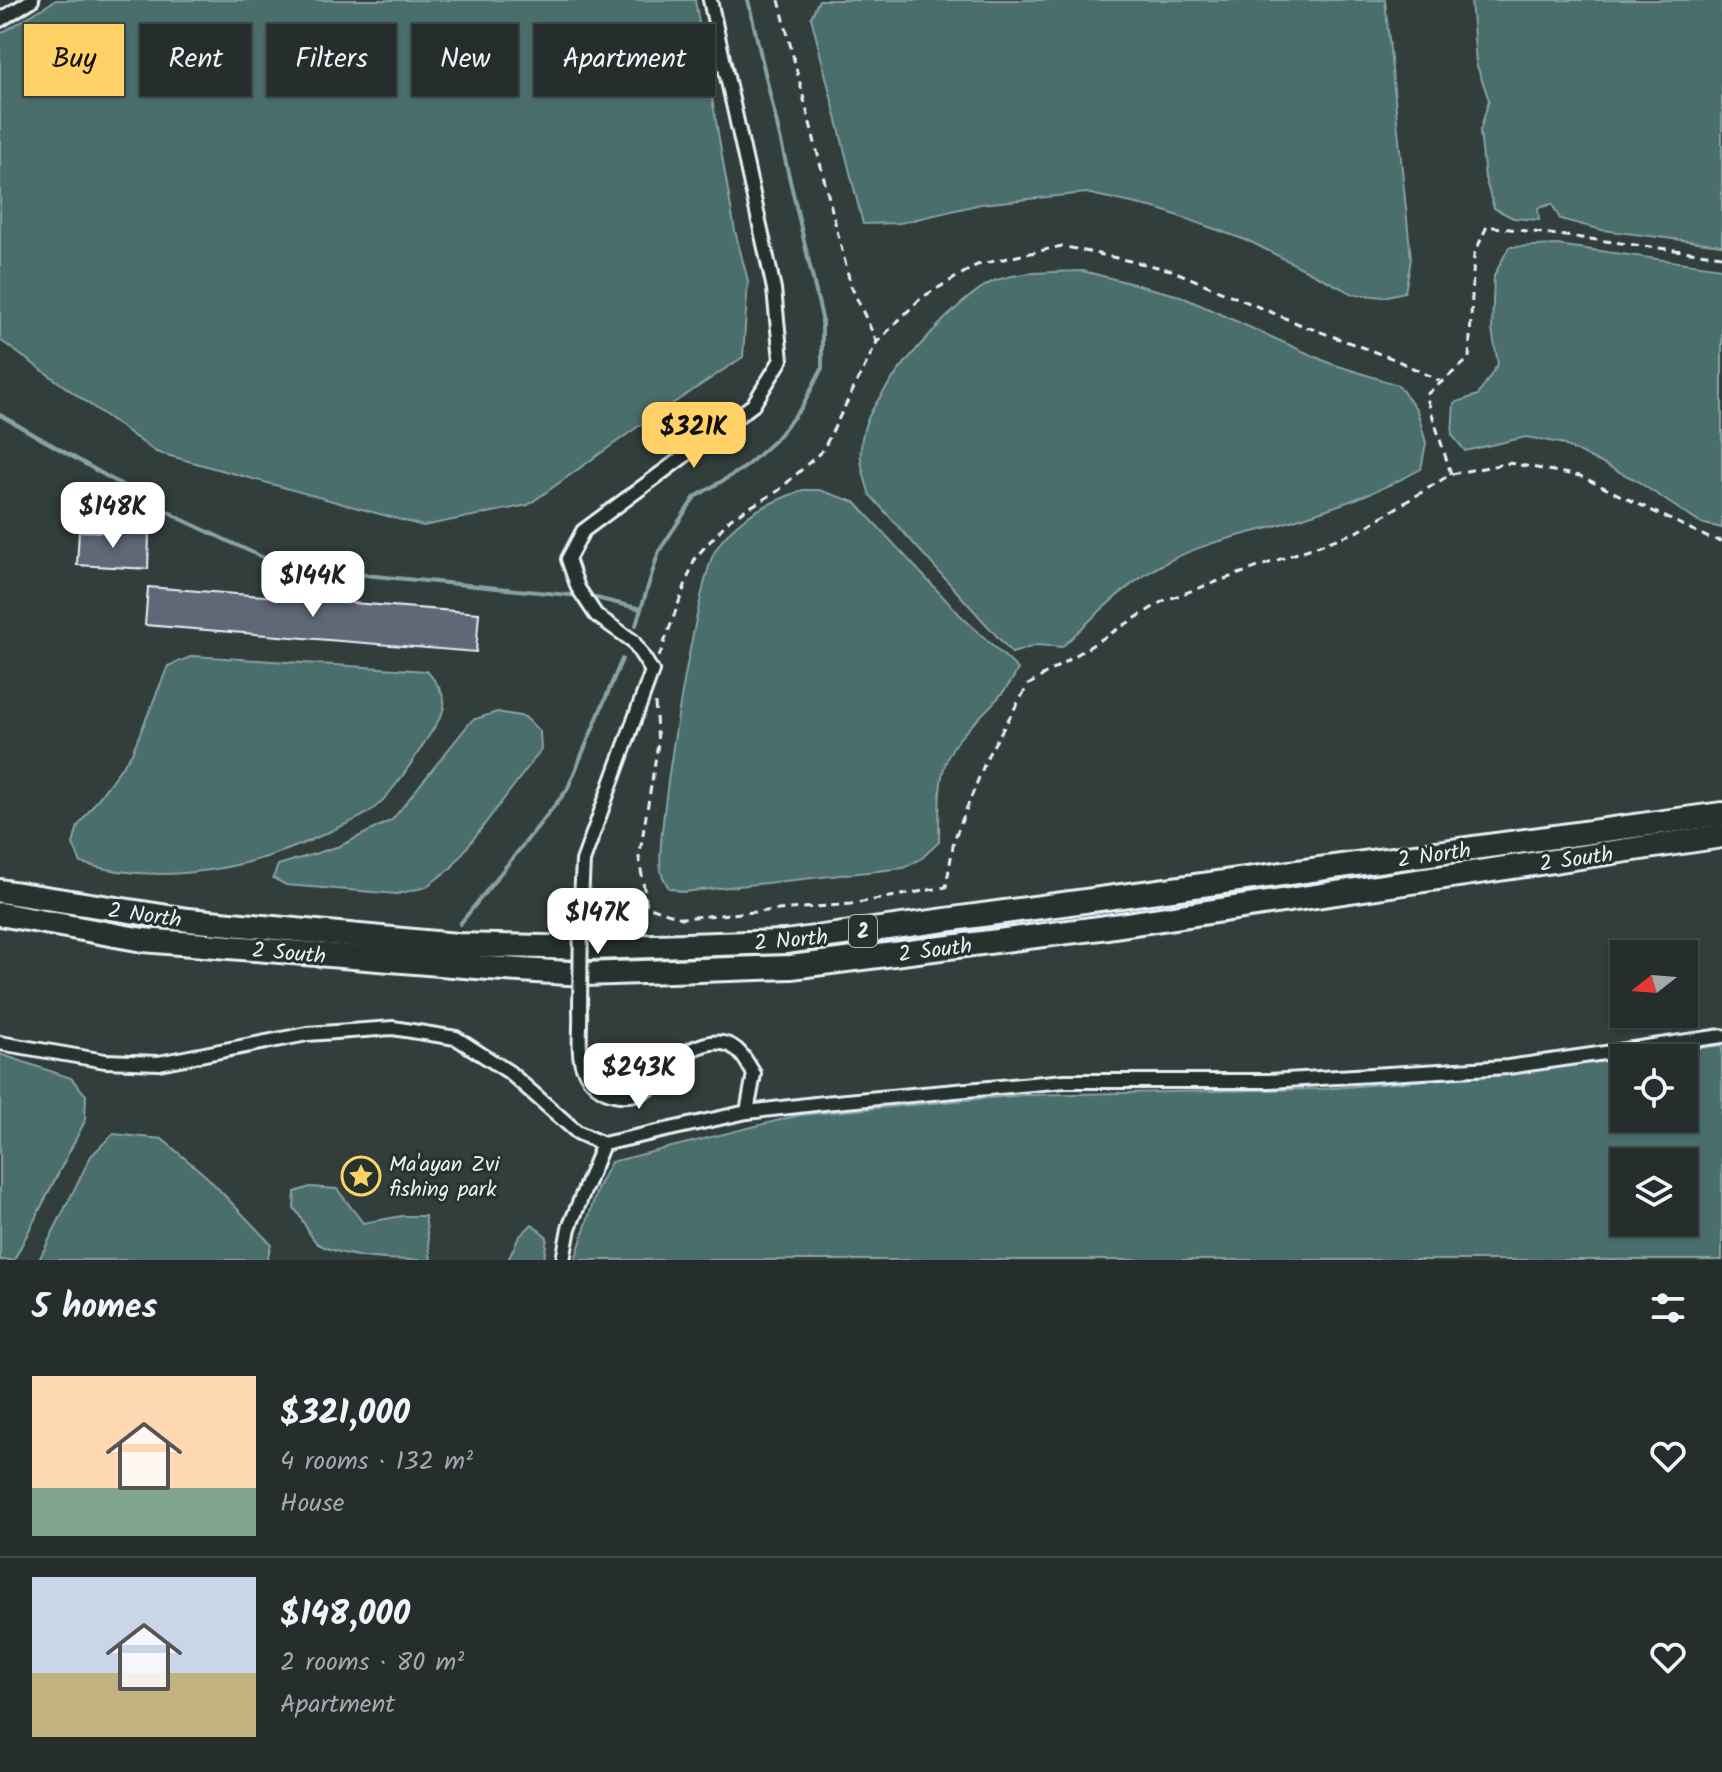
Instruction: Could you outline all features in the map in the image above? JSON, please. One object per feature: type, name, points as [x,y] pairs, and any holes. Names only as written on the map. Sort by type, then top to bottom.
[{"type":"highway","name":"2 North","points":[[0,891],[188,920],[457,945],[590,948],[785,942],[1722,814]]},
{"type":"highway","name":"2 South","points":[[0,914],[143,940],[489,968],[584,974],[791,967],[1100,928],[1722,836]]},
{"type":"street","points":[[0,20],[32,0]]},
{"type":"street","points":[[710,0],[774,289],[781,360],[753,405],[583,531],[568,559],[578,588],[596,615],[633,641],[652,671],[583,861],[580,1011],[582,1066],[601,1092],[618,1096],[641,1092],[659,1082],[671,1065],[694,1047],[718,1042],[739,1051],[754,1074],[747,1112]]},
{"type":"street","points":[[0,1043],[105,1061],[159,1063],[307,1034],[393,1028],[456,1038],[509,1072],[577,1132],[603,1144],[747,1112],[1065,1081],[1269,1081],[1508,1067],[1722,1036]]},
{"type":"street","points":[[563,1260],[569,1228],[603,1144]]},
{"type":"path","points":[[779,0],[851,286],[877,342]]},
{"type":"path","points":[[1451,474],[1426,395],[1469,359],[1474,255],[1487,226],[1722,256]]},
{"type":"path","points":[[652,671],[673,623],[695,558],[731,518],[778,491],[823,450],[877,342],[921,298],[977,265],[1062,246],[1171,270],[1299,324],[1394,359],[1440,381]]},
{"type":"path","points":[[655,700],[658,744],[639,858],[647,906],[682,918],[851,904],[946,887],[954,840],[988,755],[1028,685],[1163,601],[1359,531],[1451,474],[1509,463],[1580,476],[1711,539],[1722,541]]},
{"type":"water","points":[[56,0],[695,0],[699,24],[534,24],[534,96],[712,96],[735,231],[748,281],[743,357],[528,505],[423,526],[156,452],[0,340],[0,34]]},
{"type":"water","points":[[819,0],[1385,0],[1411,259],[1405,292],[1383,297],[1353,294],[1251,242],[1159,209],[1086,193],[981,204],[900,223],[863,224],[811,17]]},
{"type":"water","points":[[1471,0],[1722,0],[1722,245],[1602,230],[1560,219],[1552,204],[1538,208],[1539,220],[1513,218],[1494,208],[1485,178],[1480,131],[1489,100],[1476,63]]},
{"type":"water","points":[[1557,245],[1722,268],[1722,528],[1700,523],[1634,479],[1560,443],[1526,437],[1465,451],[1452,435],[1454,403],[1478,395],[1498,364],[1492,330],[1494,276],[1509,247]]},
{"type":"water","points":[[1083,271],[1180,296],[1329,363],[1398,385],[1417,410],[1426,443],[1421,469],[1348,502],[1180,556],[1152,570],[1124,590],[1062,647],[1037,645],[1012,653],[870,495],[861,462],[862,438],[871,412],[901,368],[941,322],[981,288],[1018,275]]},
{"type":"water","points":[[803,490],[819,490],[855,502],[960,615],[1018,669],[1006,689],[951,751],[945,763],[940,789],[939,842],[922,858],[904,868],[683,892],[669,888],[661,871],[664,812],[698,609],[715,551],[742,520],[765,506]]},
{"type":"water","points":[[193,656],[427,671],[442,692],[444,708],[405,772],[377,806],[365,815],[302,844],[240,864],[176,873],[112,870],[81,863],[73,844],[78,826],[132,753],[168,666]]},
{"type":"water","points":[[497,712],[525,717],[540,732],[541,750],[452,867],[426,887],[397,894],[286,885],[273,878],[278,865],[340,846],[392,820],[472,720]]},
{"type":"water","points":[[1722,1045],[1722,1260],[575,1260],[598,1187],[611,1162],[800,1115],[1023,1095],[1322,1089],[1510,1073],[1610,1060],[1610,1132],[1698,1132],[1698,1048]]},
{"type":"water","points":[[0,1054],[71,1078],[86,1095],[85,1121],[14,1260],[0,1260]]},
{"type":"water","points":[[113,1134],[162,1139],[206,1176],[271,1244],[267,1260],[39,1260],[91,1156]]},
{"type":"water","points":[[310,1187],[337,1189],[363,1223],[402,1216],[425,1216],[431,1260],[358,1256],[318,1244],[294,1208],[295,1192]]},
{"type":"water","points":[[532,1224],[547,1237],[544,1260],[508,1260],[519,1237]]},
{"type":"building","points":[[79,531],[149,534],[148,569],[77,565]]},
{"type":"building","points":[[148,587],[479,613],[476,652],[145,625]]},
{"type":"waterway","points":[[636,625],[659,551],[695,497],[744,468],[774,441],[802,407],[822,368],[822,318],[748,0]]},
{"type":"waterway","points":[[0,415],[181,519],[264,558],[324,571],[579,596]]},
{"type":"waterway","points":[[588,596],[641,609]]},
{"type":"waterway","points":[[460,924],[567,790],[622,659]]},
{"type":"place","name":"Ma'ayan Zvi fishing park","points":[[361,1176]]}]
